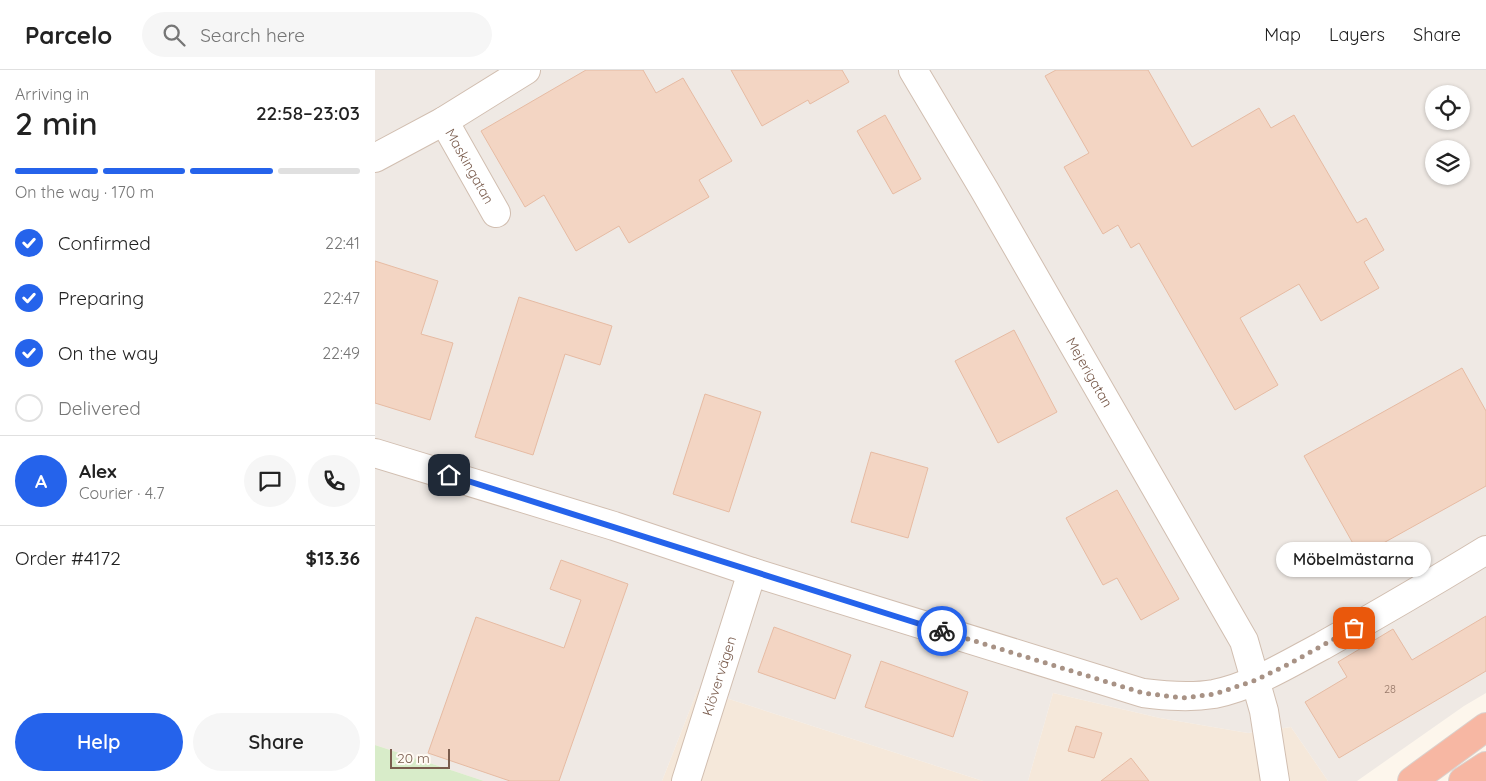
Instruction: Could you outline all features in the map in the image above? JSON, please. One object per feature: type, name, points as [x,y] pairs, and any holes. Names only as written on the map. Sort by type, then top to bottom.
[{"type":"highway","points":[[1412,781],[1486,727]]},
{"type":"highway","points":[[1463,781],[1486,766]]},
{"type":"street","name":"Maskingatan","points":[[375,158],[445,121],[526,70]]},
{"type":"street","name":"Mejerigatan","points":[[913,70],[1244,641],[1264,711],[1275,781]]},
{"type":"street","name":"Maskingatan","points":[[445,121],[496,213]]},
{"type":"street","points":[[375,452],[614,526],[752,572],[1143,693],[1183,698],[1215,694],[1256,680],[1289,664],[1384,611],[1486,550]]},
{"type":"street","name":"Klövervägen","points":[[686,781],[752,572]]},
{"type":"shaded area","points":[[375,70],[1486,70],[1486,693],[1464,706],[1357,781],[1328,781],[1291,727],[1248,733],[1160,718],[1053,693],[1028,781],[983,781],[698,689],[662,781],[484,781],[375,745]]},
{"type":"shaded area","points":[[698,689],[983,781],[662,781]]},
{"type":"shaded area","points":[[1053,693],[1160,718],[1248,733],[1291,727],[1328,781],[1028,781]]},
{"type":"green space","points":[[375,745],[484,781],[375,781]]},
{"type":"building","points":[[586,70],[643,70],[656,93],[683,78],[732,161],[699,180],[709,197],[629,243],[619,226],[576,251],[544,195],[525,207],[481,131]]},
{"type":"building","points":[[731,70],[842,70],[849,82],[810,104],[808,100],[762,126]]},
{"type":"building","points":[[1056,70],[1148,70],[1192,147],[1259,108],[1271,128],[1294,115],[1357,223],[1366,218],[1384,250],[1364,262],[1379,288],[1321,321],[1299,284],[1240,318],[1278,385],[1235,410],[1139,243],[1131,248],[1118,225],[1103,234],[1064,167],[1089,153],[1045,76]]},
{"type":"building","points":[[885,115],[921,179],[893,194],[857,131]]},
{"type":"building","points":[[375,261],[438,281],[421,334],[453,343],[430,420],[375,403]]},
{"type":"building","points":[[519,297],[612,326],[600,365],[565,354],[533,455],[475,437]]},
{"type":"building","points":[[1014,330],[1057,412],[998,443],[955,361]]},
{"type":"building","points":[[1462,368],[1486,411],[1486,486],[1360,556],[1304,456]]},
{"type":"building","points":[[705,394],[761,412],[729,512],[673,494]]},
{"type":"building","points":[[871,452],[928,468],[908,538],[851,522]]},
{"type":"building","points":[[1117,490],[1179,599],[1141,620],[1117,578],[1103,585],[1066,518]]},
{"type":"building","points":[[561,560],[628,584],[559,781],[510,781],[428,753],[476,617],[564,648],[581,600],[550,589]]},
{"type":"building","points":[[1486,616],[1486,671],[1339,758],[1305,702],[1347,677],[1338,662],[1393,629],[1412,660]]},
{"type":"building","points":[[774,627],[851,655],[835,699],[758,672]]},
{"type":"building","points":[[881,661],[968,692],[953,737],[865,707]]},
{"type":"building","points":[[1076,726],[1102,733],[1094,758],[1068,751]]},
{"type":"building","points":[[1131,758],[1149,781],[1101,781]]},
{"type":"way so far","points":[[942,631],[1143,693],[1183,698],[1215,694],[1256,680],[1354,628]]},
{"type":"place","name":"Möbelmästarna","points":[[1354,628]]},
{"type":"route","points":[[449,475],[942,631]]}]
